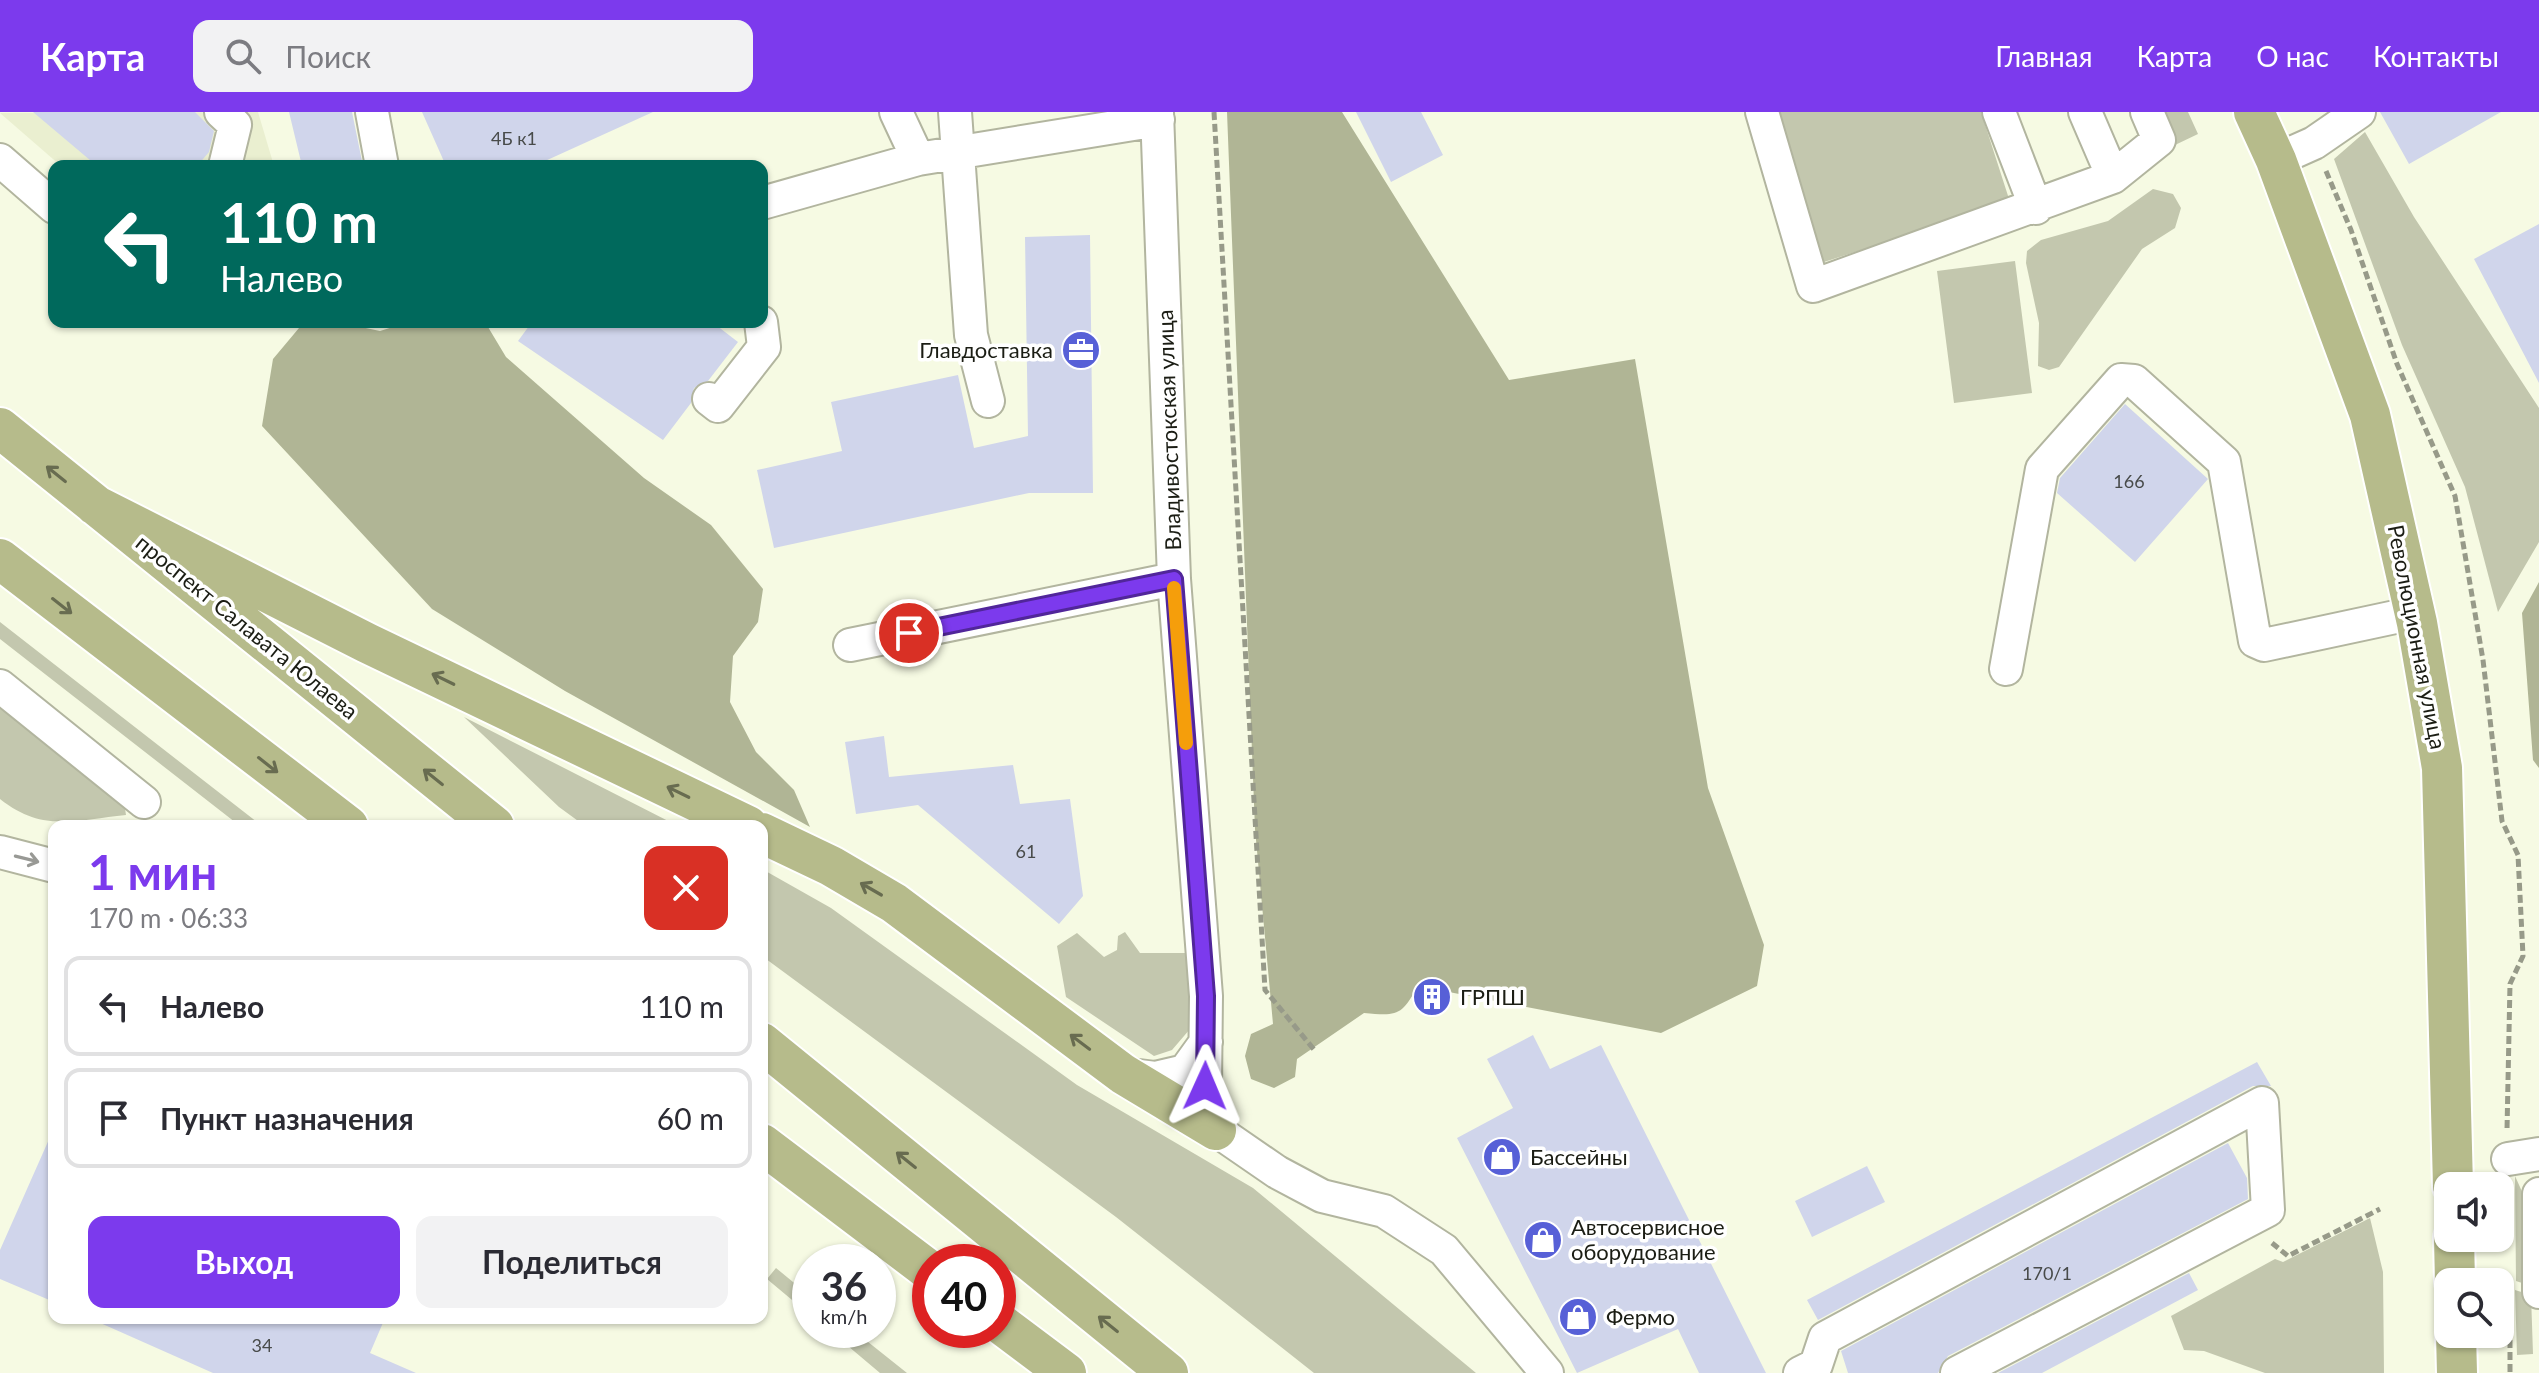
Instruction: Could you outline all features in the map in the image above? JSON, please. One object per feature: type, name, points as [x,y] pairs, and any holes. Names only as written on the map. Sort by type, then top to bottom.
[{"type":"main road","name":"Революционная улица","points":[[2254,112],[2276,160],[2370,415],[2414,613],[2442,768],[2453,1172]]},
{"type":"main road","name":"проспект Салавата Юлаева","points":[[0,428],[487,820]]},
{"type":"main road","points":[[95,505],[367,643],[736,820]]},
{"type":"main road","points":[[0,559],[340,820]]},
{"type":"main road","points":[[768,836],[831,866],[894,903],[1123,1074],[1216,1130]]},
{"type":"main road","points":[[768,1048],[1168,1373]]},
{"type":"main road","points":[[768,1149],[912,1257]]},
{"type":"main road","points":[[1016,1336],[1066,1373]]},
{"type":"main road","points":[[2456,1348],[2457,1373]]},
{"type":"street","points":[[221,112],[235,125],[226,160]]},
{"type":"street","points":[[372,112],[381,160]]},
{"type":"street","points":[[896,112],[918,159]]},
{"type":"street","points":[[955,112],[971,335],[988,401]]},
{"type":"street","points":[[1762,112],[1813,286],[2036,208],[2113,177],[2159,140],[2147,112]]},
{"type":"street","points":[[1999,112],[2036,208]]},
{"type":"street","points":[[2085,112],[2113,177]]},
{"type":"street","points":[[2276,160],[2314,143],[2359,112]]},
{"type":"street","points":[[768,201],[918,159],[1158,116]]},
{"type":"street","name":"Владивостокская улица","points":[[1158,116],[1174,579],[1206,996],[1205,1086],[1216,1130]]},
{"type":"street","points":[[0,160],[48,202]]},
{"type":"street","points":[[709,399],[718,406],[764,347],[762,328]]},
{"type":"street","points":[[2006,669],[2042,469],[2121,380],[2134,381],[2224,462],[2255,641],[2264,645],[2414,613]]},
{"type":"street","points":[[850,645],[1174,579]]},
{"type":"street","points":[[0,686],[144,802]]},
{"type":"street","points":[[0,852],[48,864]]},
{"type":"street","points":[[1123,1074],[1155,1078],[1185,1071],[1206,1042]]},
{"type":"street","points":[[1812,1370],[1825,1338],[2262,1103],[2268,1210],[1957,1373]]},
{"type":"street","points":[[1216,1130],[1277,1172],[1322,1196],[1384,1211],[1444,1250],[1547,1373]]},
{"type":"street","points":[[2539,1194],[2539,1292]]},
{"type":"path","points":[[1214,112],[1265,990],[1316,1052]]},
{"type":"path","points":[[2248,1221],[2288,1256],[2380,1209]]},
{"type":"shaded area","points":[[258,112],[272,160],[54,160],[0,113]]},
{"type":"shaded area","points":[[1227,112],[1342,112],[1509,380],[1635,359],[1708,788],[1764,945],[1757,986],[1661,1033],[1418,986],[1402,1009],[1392,1014],[1364,1013],[1297,1059],[1295,1077],[1274,1088],[1251,1079],[1245,1056],[1251,1034],[1273,1024],[1255,829]]},
{"type":"shaded area","points":[[1779,112],[1981,112],[2010,202],[1824,262]]},
{"type":"shaded area","points":[[2160,112],[2188,112],[2198,134],[2175,145]]},
{"type":"shaded area","points":[[2365,132],[2414,217],[2539,408],[2539,542],[2498,612],[2465,487],[2402,345],[2334,159]]},
{"type":"shaded area","points":[[2153,189],[2173,194],[2181,208],[2175,228],[2142,249],[2059,367],[2049,370],[2038,366],[2039,323],[2026,263],[2027,251],[2041,240],[2108,221]]},
{"type":"shaded area","points":[[2015,261],[2032,393],[1954,403],[1937,271]]},
{"type":"shaded area","points":[[299,328],[366,328],[380,331],[390,328],[489,328],[506,357],[644,478],[711,525],[763,589],[758,622],[733,656],[730,702],[756,752],[794,790],[810,827],[565,691],[432,609],[262,426],[273,359]]},
{"type":"shaded area","points":[[2539,582],[2539,768],[2533,760],[2522,613]]},
{"type":"shaded area","points":[[0,622],[254,820],[232,820],[0,639]]},
{"type":"shaded area","points":[[0,705],[124,802],[126,815],[48,820],[31,817],[0,799]]},
{"type":"shaded area","points":[[464,717],[666,820],[577,820]]},
{"type":"shaded area","points":[[768,872],[831,908],[1077,1085],[1253,1188],[1476,1373],[1314,1373],[1116,1217],[768,960]]},
{"type":"shaded area","points":[[1125,932],[1140,953],[1187,953],[1190,1029],[1172,1050],[1154,1056],[1066,997],[1057,946],[1077,933],[1104,957],[1117,950],[1118,936]]},
{"type":"shaded area","points":[[2515,1176],[2524,1196],[2528,1285],[2516,1281]]},
{"type":"shaded area","points":[[2370,1218],[2383,1272],[2384,1373],[2265,1373],[2204,1351],[2184,1350],[2171,1316],[2275,1259],[2283,1262]]},
{"type":"shaded area","points":[[776,1268],[792,1281],[792,1300],[768,1280]]},
{"type":"shaded area","points":[[2515,1290],[2531,1295],[2533,1354],[2517,1355]]},
{"type":"shaded area","points":[[850,1348],[876,1348],[907,1373],[880,1373]]},
{"type":"building","points":[[33,112],[195,112],[214,131],[209,152],[202,160],[90,160]]},
{"type":"building","points":[[289,112],[352,112],[362,160],[301,160]]},
{"type":"building","points":[[422,112],[653,112],[547,160],[443,160]]},
{"type":"building","points":[[1356,112],[1421,112],[1443,155],[1391,182]]},
{"type":"building","points":[[2380,112],[2501,112],[2409,164]]},
{"type":"building","points":[[2539,224],[2539,383],[2474,259]]},
{"type":"building","points":[[1090,235],[1093,493],[1029,493],[774,548],[757,470],[842,451],[831,402],[958,375],[974,448],[1028,436],[1025,237]]},
{"type":"building","points":[[528,328],[720,328],[738,342],[708,381],[694,388],[691,403],[663,440],[518,341]]},
{"type":"building","points":[[2125,404],[2208,479],[2135,562],[2057,493],[2060,478]]},
{"type":"building","points":[[884,736],[889,777],[1013,765],[1020,804],[1070,799],[1083,896],[1059,924],[918,805],[856,814],[845,742]]},
{"type":"building","points":[[1533,1035],[1550,1069],[1601,1045],[1766,1373],[1699,1373],[1678,1329],[1577,1373],[1457,1138],[1513,1108],[1487,1059]]},
{"type":"building","points":[[2257,1062],[2271,1086],[2253,1086],[1818,1320],[1807,1300]]},
{"type":"building","points":[[48,1142],[48,1299],[0,1279],[0,1250]]},
{"type":"building","points":[[2228,1143],[2247,1178],[2248,1199],[1948,1356],[1938,1373],[1848,1373],[1841,1351]]},
{"type":"building","points":[[1867,1166],[1885,1202],[1812,1237],[1795,1201]]},
{"type":"building","points":[[2189,1273],[2198,1290],[2042,1373],[1998,1373]]},
{"type":"building","points":[[103,1324],[382,1324],[370,1353],[416,1373],[213,1373]]},
{"type":"slow traffic","points":[[1174,588],[1186,743]]},
{"type":"place","name":"Главдоставка","points":[[1081,350]]},
{"type":"place","name":"ГРПШ","points":[[1432,997]]},
{"type":"place","name":"Бассейны","points":[[1502,1157]]},
{"type":"place","name":"Автосервисное оборудование","points":[[1543,1240]]},
{"type":"place","name":"Фермо","points":[[1578,1317]]},
{"type":"route","points":[[909,633],[1174,579],[1206,996],[1205,1086]]}]
